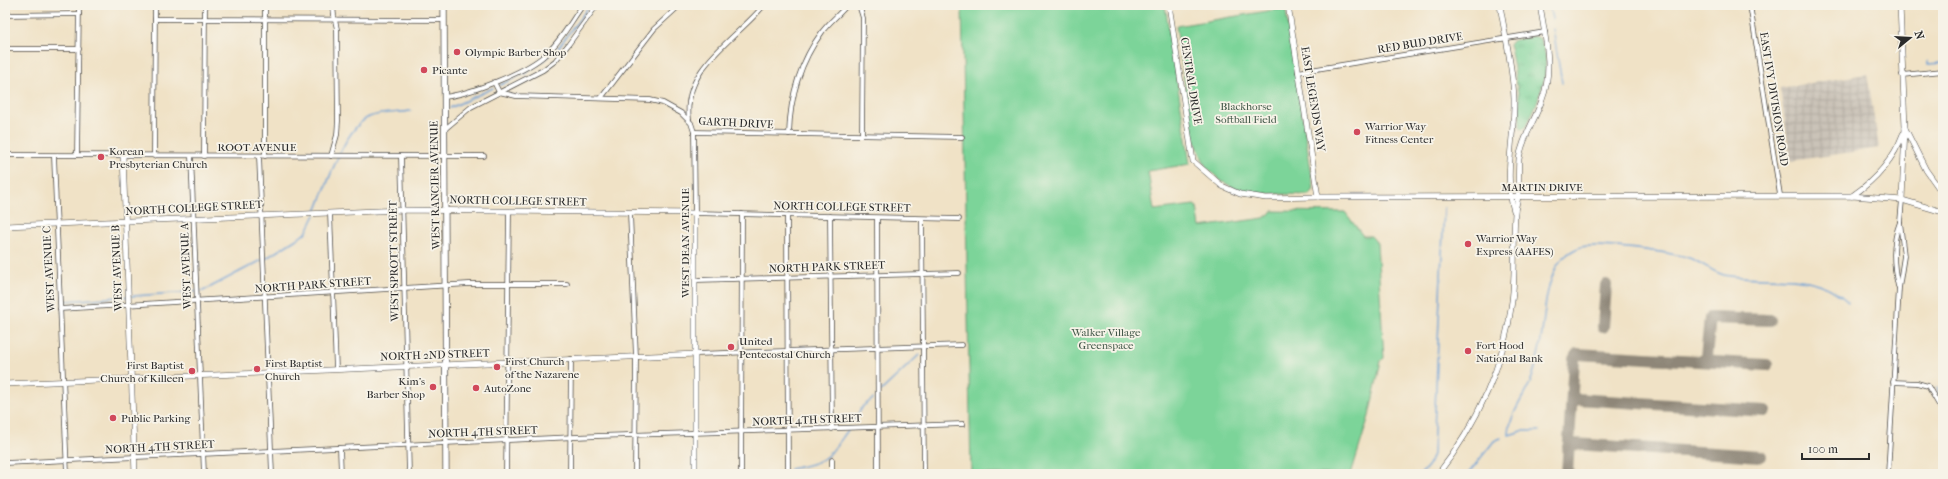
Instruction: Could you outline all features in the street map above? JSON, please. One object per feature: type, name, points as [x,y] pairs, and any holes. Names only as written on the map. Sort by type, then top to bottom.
[{"type":"main road","name":"WEST RANCIER AVENUE","points":[[444,5],[444,129],[446,156],[446,474]]},
{"type":"street","points":[[77,155],[79,5]]},
{"type":"street","points":[[154,156],[155,5]]},
{"type":"street","points":[[204,156],[205,5]]},
{"type":"street","points":[[265,5],[265,156]]},
{"type":"street","points":[[332,156],[337,135],[338,121],[338,39],[333,5]]},
{"type":"street","points":[[444,97],[457,96],[524,70],[547,54],[559,40],[583,5]]},
{"type":"street","points":[[444,129],[471,106],[543,70],[554,61],[568,45],[597,5]]},
{"type":"street","points":[[601,98],[654,29],[680,5]]},
{"type":"street","points":[[689,119],[689,104],[698,77],[710,59],[764,5]]},
{"type":"street","points":[[789,134],[791,105],[802,67],[821,32],[847,5]]},
{"type":"street","points":[[859,5],[863,25],[862,135]]},
{"type":"street","name":"CENTRAL DRIVE","points":[[1169,5],[1194,161]]},
{"type":"street","name":"EAST LEGENDS WAY","points":[[1288,5],[1318,197]]},
{"type":"street","points":[[1500,5],[1514,98],[1510,146],[1510,197],[1515,212]]},
{"type":"street","points":[[1438,474],[1462,439],[1481,405],[1502,346],[1513,294],[1515,212],[1518,197],[1520,153],[1543,99],[1548,79],[1549,59],[1540,5]]},
{"type":"street","name":"EAST IVY DIVISION ROAD","points":[[1750,5],[1780,195]]},
{"type":"street","points":[[1888,474],[1899,288],[1904,256],[1900,222],[1905,127],[1900,5]]},
{"type":"street","points":[[5,15],[79,14]]},
{"type":"street","points":[[155,19],[444,20]]},
{"type":"street","name":"RED BUD DRIVE","points":[[1298,72],[1545,32]]},
{"type":"street","points":[[5,49],[79,49]]},
{"type":"street","points":[[1902,76],[1943,71]]},
{"type":"street","points":[[494,82],[499,92]]},
{"type":"street","name":"GARTH DRIVE","points":[[499,92],[516,96],[650,100],[663,103],[674,108],[689,119],[694,132],[962,137]]},
{"type":"street","points":[[1905,127],[1926,170],[1943,194]]},
{"type":"street","points":[[1852,196],[1868,185],[1888,163],[1898,146],[1905,127]]},
{"type":"street","name":"WEST DEAN AVENUE","points":[[694,132],[696,280],[695,474]]},
{"type":"street","name":"ROOT AVENUE","points":[[5,155],[484,156]]},
{"type":"street","name":"WEST AVENUE C","points":[[54,156],[67,474]]},
{"type":"street","name":"WEST AVENUE B","points":[[123,156],[135,474]]},
{"type":"street","name":"WEST AVENUE A","points":[[191,156],[204,474]]},
{"type":"street","points":[[259,156],[272,474]]},
{"type":"street","name":"WEST SPROTT STREET","points":[[401,156],[405,366],[409,474]]},
{"type":"street","name":"MARTIN DRIVE","points":[[1194,161],[1222,186],[1240,194],[1266,198],[1780,195],[1852,196],[1902,200],[1943,212]]},
{"type":"street","name":"NORTH COLLEGE STREET","points":[[5,226],[402,210],[695,213],[959,219]]},
{"type":"street","points":[[506,474],[508,212]]},
{"type":"street","points":[[327,213],[333,292],[336,369]]},
{"type":"street","points":[[630,213],[636,357],[635,474]]},
{"type":"street","points":[[741,474],[742,214]]},
{"type":"street","points":[[787,216],[788,474]]},
{"type":"street","points":[[830,216],[832,428]]},
{"type":"street","points":[[877,218],[878,474]]},
{"type":"street","points":[[922,219],[924,474]]},
{"type":"street","points":[[1899,288],[1894,269],[1896,233],[1900,222]]},
{"type":"street","name":"NORTH PARK STREET","points":[[696,280],[959,272]]},
{"type":"street","name":"NORTH PARK STREET","points":[[60,309],[128,303],[265,297],[404,288],[507,284],[567,284]]},
{"type":"street","name":"NORTH 2ND STREET","points":[[5,384],[446,364],[962,345]]},
{"type":"street","points":[[570,474],[571,360]]},
{"type":"street","points":[[1893,382],[1917,383],[1928,386],[1943,412]]},
{"type":"street","name":"NORTH 4TH STREET","points":[[5,463],[506,440],[963,424]]},
{"type":"street","points":[[340,448],[341,474]]},
{"type":"street","points":[[832,460],[832,474]]},
{"type":"shaded area","points":[[1867,74],[1879,148],[1791,161],[1780,88]]},
{"type":"green space","name":"Walker Village Greenspace","points":[[962,5],[1165,5],[1190,164],[1148,171],[1154,210],[1194,205],[1197,207],[1200,227],[1264,218],[1273,211],[1345,212],[1363,236],[1371,236],[1377,243],[1384,358],[1381,361],[1369,416],[1351,474],[971,474]]},
{"type":"green space","name":"Blackhorse Softball Field","points":[[1285,9],[1286,12],[1314,189],[1310,195],[1249,193],[1239,190],[1221,181],[1206,167],[1193,137],[1176,26]]},
{"type":"green space","points":[[1534,36],[1539,38],[1544,48],[1546,59],[1545,71],[1543,83],[1535,107],[1526,127],[1522,129],[1520,126],[1519,99],[1510,45],[1514,40]]},
{"type":"waterway","points":[[500,85],[526,73],[555,52],[590,5]]},
{"type":"waterway","points":[[1549,5],[1552,19]]},
{"type":"waterway","points":[[1553,29],[1562,83]]},
{"type":"waterway","points":[[1928,61],[1928,64],[1943,63]]},
{"type":"waterway","points":[[450,108],[493,88]]},
{"type":"waterway","points":[[316,212],[337,159],[351,133],[360,123],[374,115],[411,111]]},
{"type":"waterway","points":[[1421,474],[1429,465],[1433,454],[1444,208]]},
{"type":"waterway","points":[[265,259],[306,233],[315,215]]},
{"type":"waterway","points":[[1539,431],[1522,431],[1509,435],[1511,421],[1516,408],[1530,383],[1535,367],[1541,341],[1546,298],[1552,278],[1560,261],[1577,248],[1590,246],[1618,247],[1680,256],[1689,258],[1715,272],[1724,275],[1789,279],[1820,285],[1835,291],[1848,302]]},
{"type":"waterway","points":[[64,301],[203,291],[262,260]]},
{"type":"waterway","points":[[881,391],[919,355]]},
{"type":"waterway","points":[[1937,388],[1943,404]]},
{"type":"waterway","points":[[853,422],[863,406],[873,399]]},
{"type":"waterway","points":[[790,469],[812,464],[825,458],[835,448],[848,430]]},
{"type":"waterway","points":[[1468,474],[1494,441],[1501,438]]},
{"type":"taxiway","points":[[1603,327],[1606,285]]},
{"type":"taxiway","points":[[1702,361],[1706,357],[1710,318],[1770,320]]},
{"type":"taxiway","points":[[1567,474],[1574,359],[1577,354],[1767,365]]},
{"type":"taxiway","points":[[1576,399],[1765,411]]},
{"type":"taxiway","points":[[1568,447],[1573,444],[1761,456]]},
{"type":"place","name":"Olympic Barber Shop","points":[[457,52]]},
{"type":"place","name":"Picante","points":[[424,70]]},
{"type":"place","name":"Warrior Way Fitness Center","points":[[1357,132]]},
{"type":"place","name":"Korean Presbyterian Church","points":[[101,157]]},
{"type":"place","name":"Warrior Way Express (AAFES)","points":[[1468,244]]},
{"type":"place","name":"United Pentecostal Church","points":[[731,347]]},
{"type":"place","name":"Fort Hood National Bank","points":[[1468,351]]},
{"type":"place","name":"First Church of the Nazarene","points":[[497,367]]},
{"type":"place","name":"First Baptist Church","points":[[257,369]]},
{"type":"place","name":"First Baptist Church of Killeen","points":[[192,371]]},
{"type":"place","name":"Kim's Barber Shop","points":[[433,387]]},
{"type":"place","name":"AutoZone","points":[[476,388]]},
{"type":"place","name":"Public Parking","points":[[113,418]]}]
